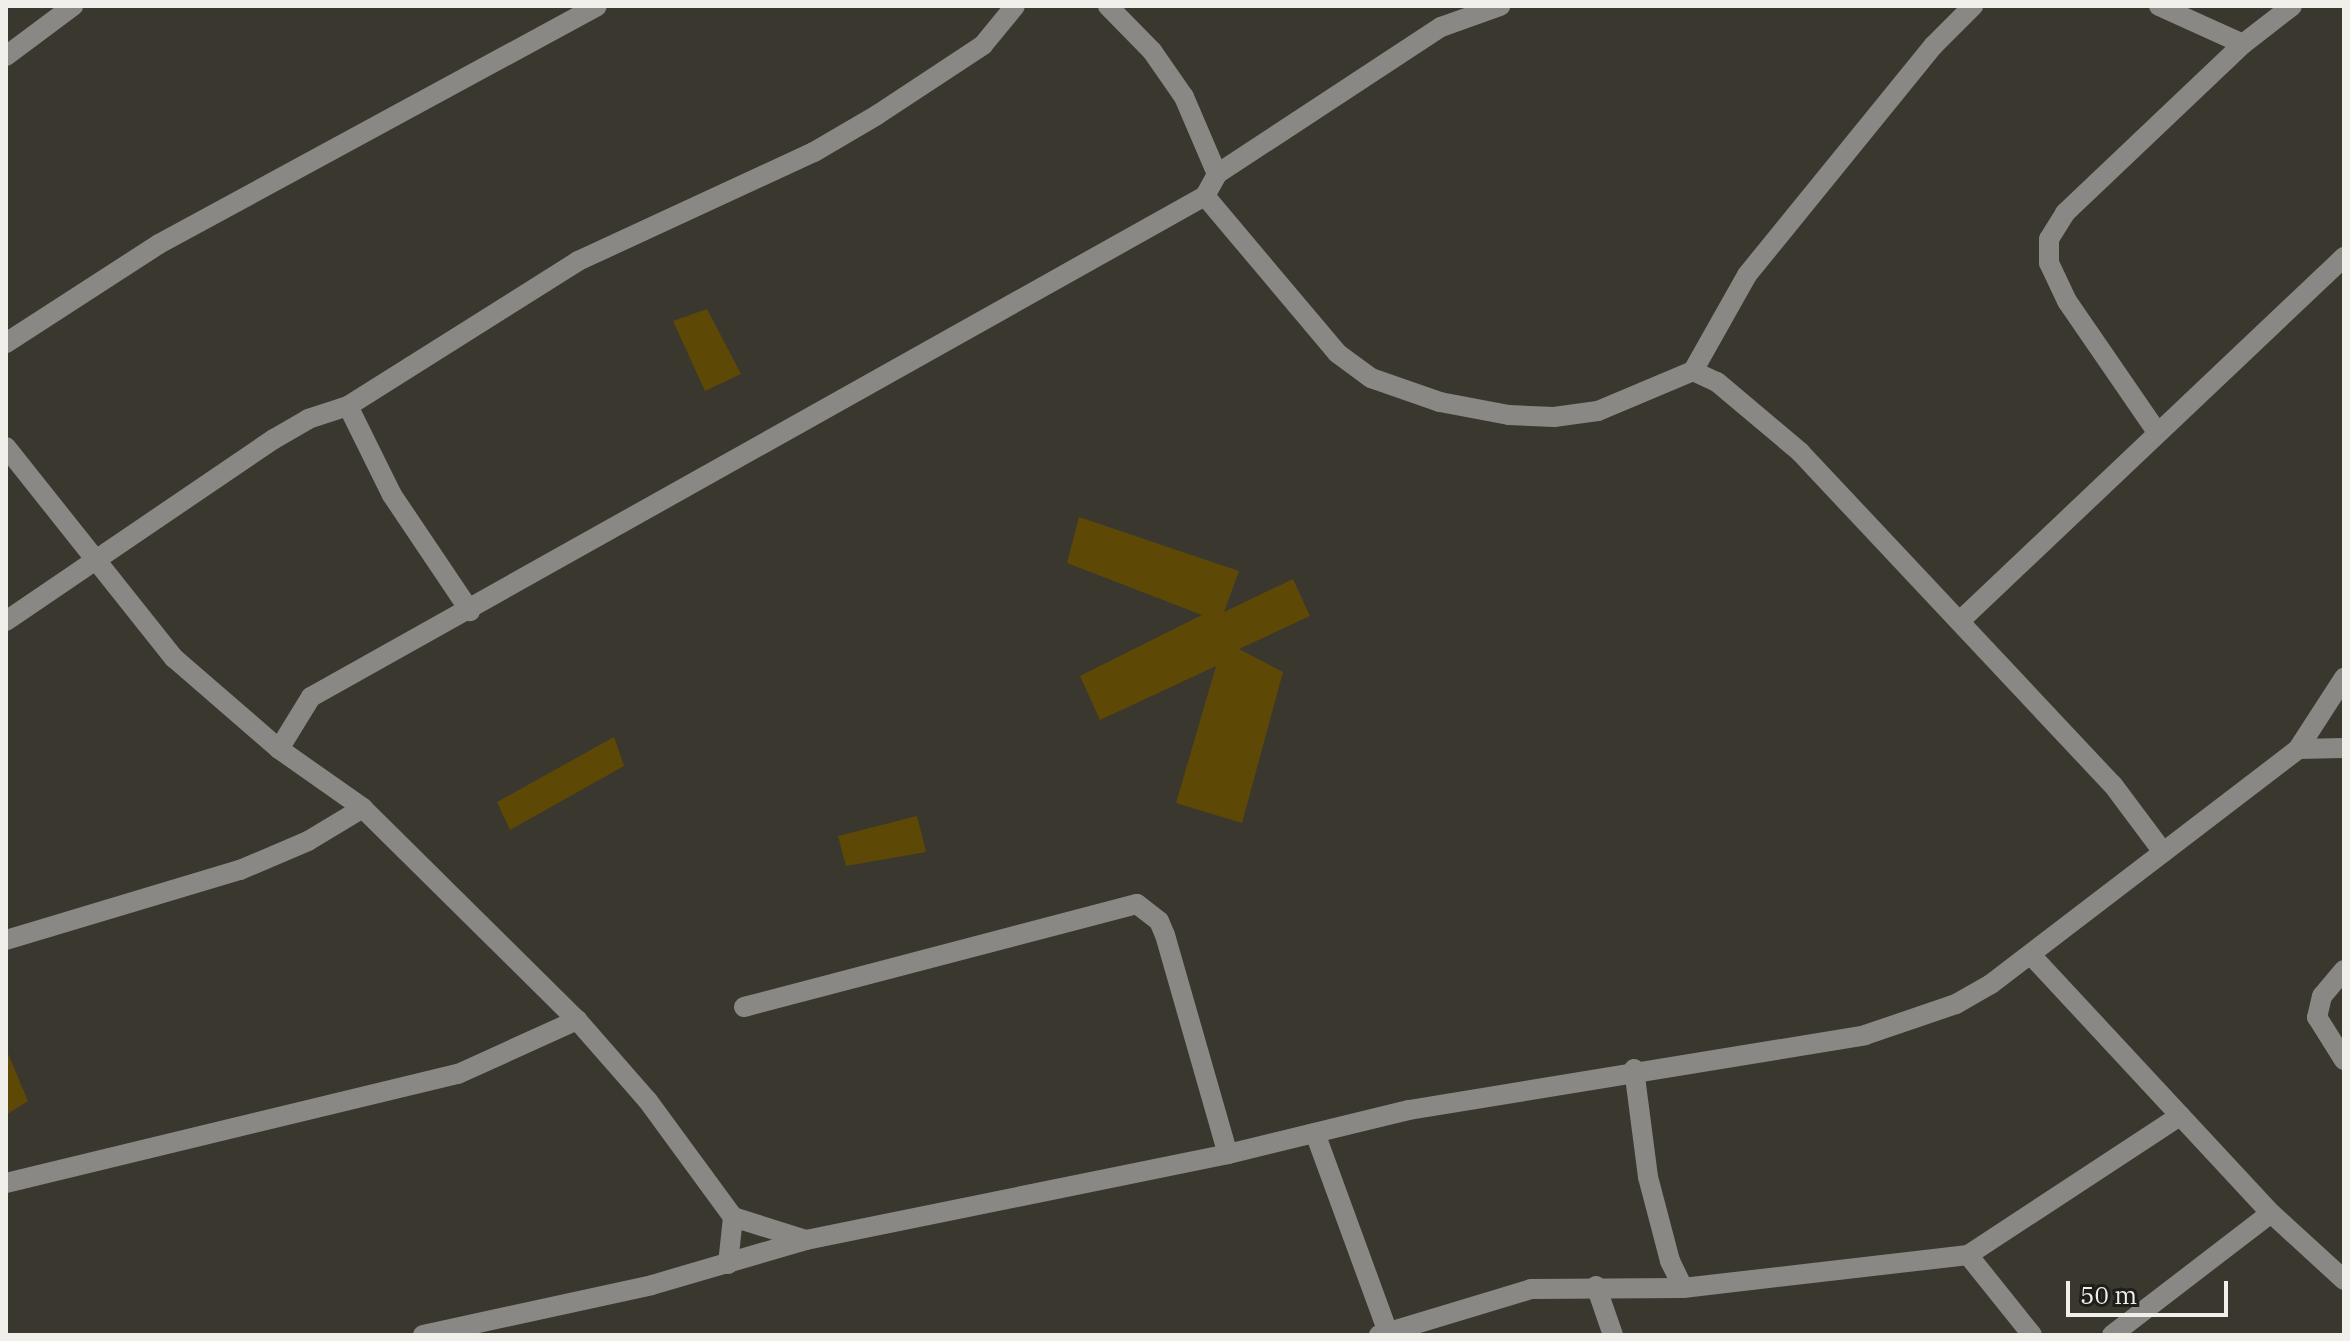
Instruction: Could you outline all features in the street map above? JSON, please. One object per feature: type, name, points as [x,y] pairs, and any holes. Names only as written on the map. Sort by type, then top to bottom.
[{"type":"street","points":[[6,56],[73,6]]},
{"type":"street","points":[[6,343],[159,244],[597,6]]},
{"type":"street","points":[[6,621],[94,558],[274,439],[308,419],[348,406],[578,261],[814,152],[877,115],[983,45],[1015,6]]},
{"type":"street","points":[[1108,6],[1169,72],[1217,174]]},
{"type":"street","points":[[279,749],[311,697],[470,611],[1205,196],[1217,174],[1441,27],[1500,6]]},
{"type":"street","points":[[1205,196],[1337,353],[1371,378],[1440,402],[1509,415],[1554,417],[1598,411],[1693,371],[1765,251],[1933,46],[1973,6]]},
{"type":"street","points":[[2159,6],[2243,44]]},
{"type":"street","points":[[2157,432],[2067,301],[2049,263],[2049,239],[2065,213],[2243,44],[2292,6]]},
{"type":"street","points":[[1961,620],[2344,257]]},
{"type":"street","points":[[1693,371],[1717,382],[1800,452],[2113,785],[2163,852]]},
{"type":"street","points":[[348,406],[392,495],[470,611]]},
{"type":"street","points":[[6,447],[174,658],[279,749],[363,808],[577,1020],[648,1101],[733,1217],[806,1240]]},
{"type":"street","points":[[423,1335],[728,1264],[806,1240],[1634,1069],[1865,1035],[1956,1004],[2031,955],[2298,749],[2344,678]]},
{"type":"street","points":[[2298,749],[2344,748]]},
{"type":"street","points":[[6,940],[240,870],[308,841],[363,808]]},
{"type":"street","points":[[744,1007],[1137,904],[1159,921],[1171,949],[1228,1154]]},
{"type":"street","points":[[2031,955],[2271,1213],[2344,1280]]},
{"type":"street","points":[[2344,970],[2322,996],[2317,1017],[2344,1060]]},
{"type":"street","points":[[6,1183],[458,1074],[577,1020]]},
{"type":"street","points":[[1634,1069],[1648,1177],[1670,1261],[1683,1288]]},
{"type":"street","points":[[1315,1133],[1383,1334],[1531,1289],[1596,1286],[1683,1288],[1968,1255],[2180,1116]]},
{"type":"street","points":[[2112,1335],[2271,1213]]},
{"type":"street","points":[[728,1264],[733,1217]]},
{"type":"street","points":[[1968,1255],[2032,1335]]},
{"type":"street","points":[[1596,1286],[1613,1335]]},
{"type":"building","points":[[707,309],[741,374],[705,391],[673,321]]},
{"type":"building","points":[[1079,517],[1239,571],[1224,612],[1293,579],[1310,616],[1239,649],[1283,672],[1242,823],[1176,803],[1216,666],[1100,720],[1080,676],[1202,615],[1067,563]]},
{"type":"building","points":[[614,737],[624,766],[510,830],[497,802]]},
{"type":"building","points":[[917,816],[926,852],[846,866],[838,836]]},
{"type":"building","points":[[6,1049],[28,1101],[6,1115]]}]
